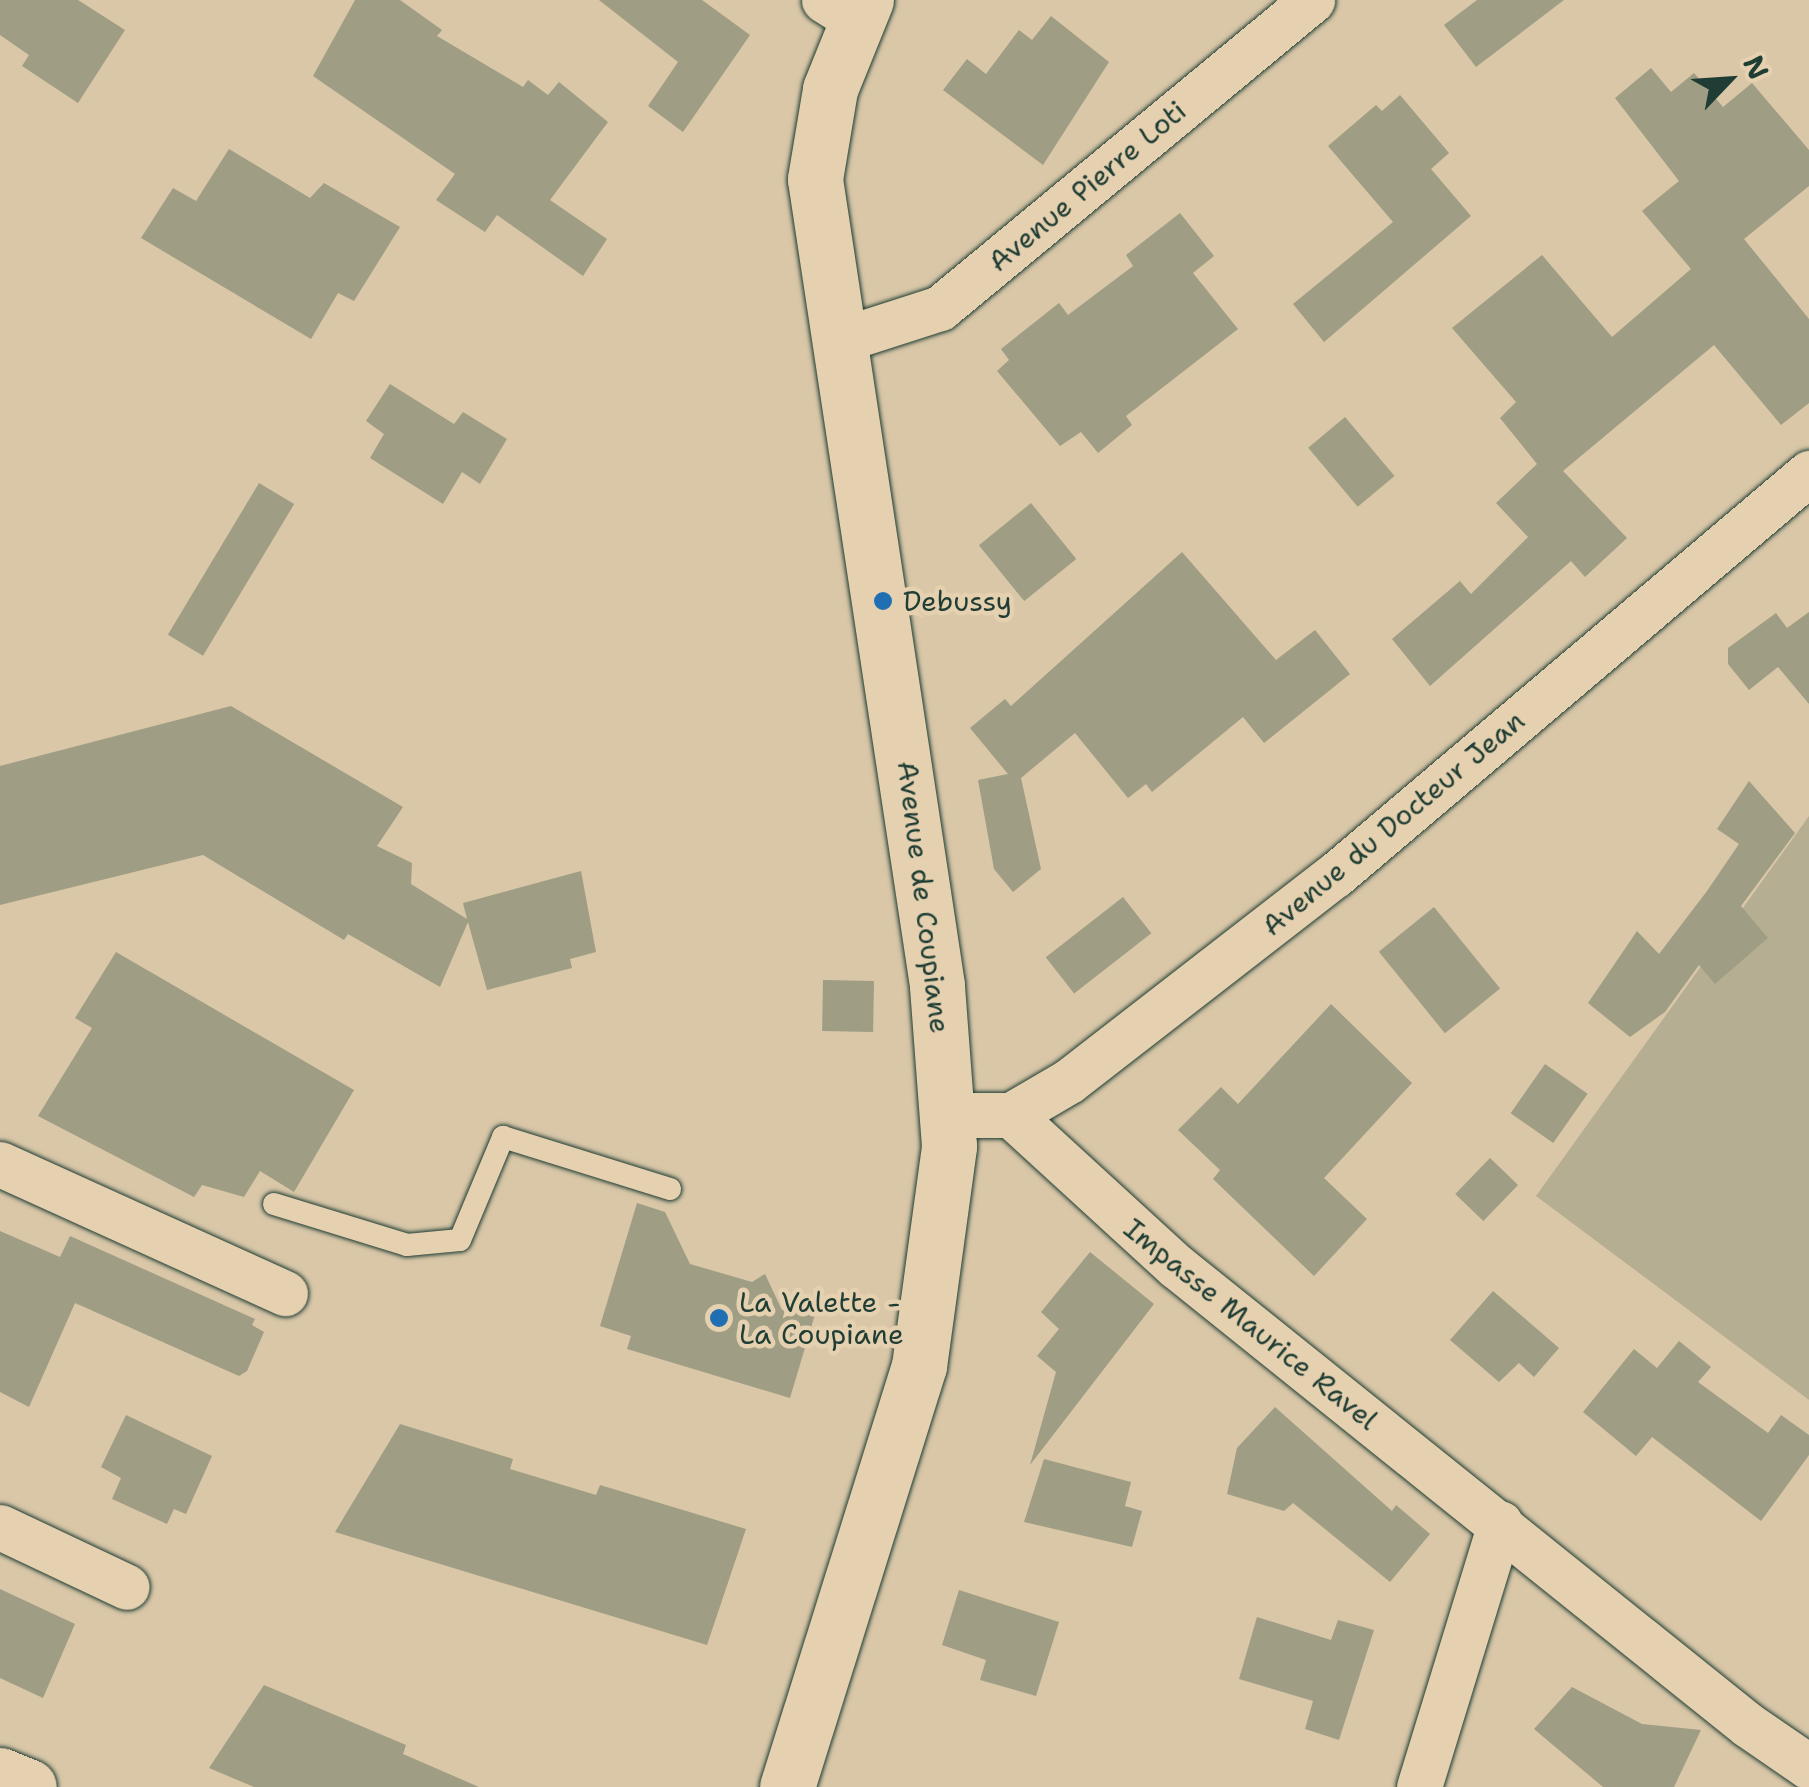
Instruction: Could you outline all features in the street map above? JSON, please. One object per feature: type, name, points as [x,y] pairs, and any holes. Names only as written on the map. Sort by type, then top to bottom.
[{"type":"main road","name":"Avenue de Coupiane","points":[[787,1787],[919,1366],[948,1115],[938,984],[844,340],[815,179],[848,6]]},
{"type":"main road","points":[[0,1775],[28,1787]]},
{"type":"street","name":"Avenue Pierre Loti","points":[[844,340],[940,308],[1312,0]]},
{"type":"street","name":"Avenue du Docteur Jean","points":[[1011,1115],[1069,1081],[1335,875],[1809,473]]},
{"type":"street","points":[[948,1115],[1011,1115]]},
{"type":"street","name":"Impasse Maurice Ravel","points":[[1011,1115],[1176,1266],[1748,1725],[1809,1767]]},
{"type":"street","points":[[0,1164],[285,1294]]},
{"type":"street","points":[[1419,1787],[1500,1523]]},
{"type":"street","points":[[0,1527],[127,1587]]},
{"type":"lane","points":[[274,1204],[407,1246],[460,1240],[503,1137],[670,1189]]},
{"type":"shaded area","points":[[1809,816],[1809,1400],[1536,1196]]},
{"type":"building","points":[[0,0],[78,0],[125,30],[78,103],[22,66],[29,55],[0,35]]},
{"type":"building","points":[[355,0],[400,0],[442,30],[437,36],[523,87],[528,80],[548,95],[559,82],[608,122],[550,200],[607,239],[583,276],[497,215],[485,232],[436,200],[455,174],[313,76]]},
{"type":"building","points":[[599,0],[702,0],[750,35],[683,132],[648,106],[678,62]]},
{"type":"building","points":[[1477,0],[1564,0],[1476,67],[1444,25]]},
{"type":"building","points":[[1051,16],[1109,62],[1043,165],[943,90],[967,59],[986,74],[1019,30],[1032,40]]},
{"type":"building","points":[[1651,68],[1671,92],[1694,73],[1723,107],[1752,83],[1809,150],[1809,186],[1744,239],[1809,319],[1809,403],[1781,425],[1714,345],[1563,471],[1627,538],[1585,577],[1571,561],[1430,686],[1392,639],[1460,581],[1471,594],[1528,537],[1496,503],[1537,464],[1500,418],[1516,402],[1452,328],[1542,255],[1612,337],[1691,269],[1642,211],[1679,181],[1615,98]]},
{"type":"building","points":[[1400,95],[1449,153],[1431,169],[1471,216],[1324,342],[1293,304],[1393,222],[1328,146],[1376,105],[1382,111]]},
{"type":"building","points":[[229,149],[310,198],[324,183],[400,227],[354,301],[338,293],[311,339],[141,238],[173,188],[196,201]]},
{"type":"building","points":[[1180,213],[1214,256],[1193,273],[1238,329],[1126,416],[1132,425],[1098,453],[1081,432],[1060,446],[997,371],[1009,360],[1001,349],[1059,303],[1068,315],[1133,266],[1126,255]]},
{"type":"building","points":[[390,384],[454,424],[463,412],[507,439],[480,484],[462,472],[443,504],[370,458],[384,434],[366,421]]},
{"type":"building","points":[[1345,417],[1394,476],[1358,507],[1308,448]]},
{"type":"building","points":[[259,483],[294,504],[203,656],[168,635]]},
{"type":"building","points":[[1031,503],[1076,559],[1024,601],[979,545]]},
{"type":"building","points":[[1182,552],[1276,660],[1315,630],[1350,674],[1264,743],[1243,717],[1152,792],[1146,784],[1128,798],[1075,733],[1021,778],[1041,869],[1013,892],[994,869],[978,780],[1008,774],[970,728],[1005,699],[1011,706]]},
{"type":"building","points":[[1809,612],[1809,704],[1778,667],[1749,690],[1728,664],[1728,648],[1776,613],[1787,628]]},
{"type":"building","points":[[231,706],[403,807],[377,846],[412,863],[411,884],[467,919],[463,903],[581,871],[596,952],[570,959],[572,968],[487,990],[468,922],[440,987],[348,934],[344,940],[203,855],[0,905],[0,766]]},
{"type":"building","points":[[1749,781],[1795,833],[1741,906],[1768,938],[1715,984],[1699,965],[1665,1012],[1630,1037],[1588,1003],[1637,931],[1659,954],[1707,891],[1739,844],[1717,829]]},
{"type":"building","points":[[1123,897],[1151,933],[1074,994],[1046,957]]},
{"type":"building","points":[[1434,907],[1500,989],[1445,1033],[1379,952]]},
{"type":"building","points":[[116,952],[354,1090],[294,1192],[260,1171],[244,1197],[202,1185],[194,1197],[38,1116],[92,1028],[75,1018]]},
{"type":"building","points":[[823,980],[874,981],[873,1032],[822,1031]]},
{"type":"building","points":[[1331,1004],[1412,1083],[1324,1178],[1367,1219],[1314,1276],[1213,1179],[1220,1170],[1178,1130],[1221,1087],[1238,1104]]},
{"type":"building","points":[[1545,1064],[1588,1094],[1553,1143],[1511,1113]]},
{"type":"building","points":[[1490,1158],[1518,1185],[1483,1221],[1455,1194]]},
{"type":"building","points":[[637,1203],[665,1212],[690,1264],[752,1282],[765,1274],[782,1310],[822,1291],[790,1398],[627,1349],[631,1336],[600,1326]]},
{"type":"building","points":[[0,1231],[60,1257],[70,1236],[255,1319],[252,1325],[264,1332],[247,1371],[239,1376],[75,1303],[29,1407],[0,1392]]},
{"type":"building","points":[[1090,1252],[1154,1304],[1030,1465],[1056,1372],[1037,1356],[1059,1329],[1041,1312]]},
{"type":"building","points":[[1493,1291],[1559,1348],[1534,1377],[1519,1363],[1499,1382],[1450,1340]]},
{"type":"building","points":[[1679,1341],[1711,1367],[1698,1382],[1768,1433],[1781,1415],[1809,1435],[1809,1455],[1761,1521],[1652,1437],[1636,1456],[1583,1412],[1634,1349],[1657,1368]]},
{"type":"building","points":[[1275,1407],[1392,1511],[1396,1505],[1430,1534],[1390,1582],[1293,1503],[1284,1511],[1227,1494],[1237,1448]]},
{"type":"building","points":[[126,1415],[212,1456],[186,1514],[174,1509],[167,1524],[112,1499],[121,1478],[101,1467]]},
{"type":"building","points":[[400,1424],[513,1459],[510,1469],[596,1495],[600,1485],[746,1529],[707,1645],[335,1532]]},
{"type":"building","points":[[1044,1459],[1131,1482],[1125,1506],[1142,1511],[1132,1547],[1024,1522]]},
{"type":"building","points":[[0,1589],[75,1624],[43,1698],[0,1678]]},
{"type":"building","points":[[959,1590],[1059,1622],[1036,1696],[980,1680],[986,1660],[942,1645]]},
{"type":"building","points":[[1257,1617],[1331,1640],[1338,1620],[1374,1630],[1339,1740],[1305,1729],[1313,1701],[1239,1679]]},
{"type":"building","points":[[264,1685],[406,1745],[403,1754],[479,1787],[254,1787],[209,1768]]},
{"type":"building","points":[[1572,1687],[1642,1724],[1701,1730],[1674,1787],[1603,1787],[1534,1729]]},
{"type":"place","name":"Debussy","points":[[883,601]]},
{"type":"place","name":"La Valette - La Coupiane","points":[[719,1318]]}]
